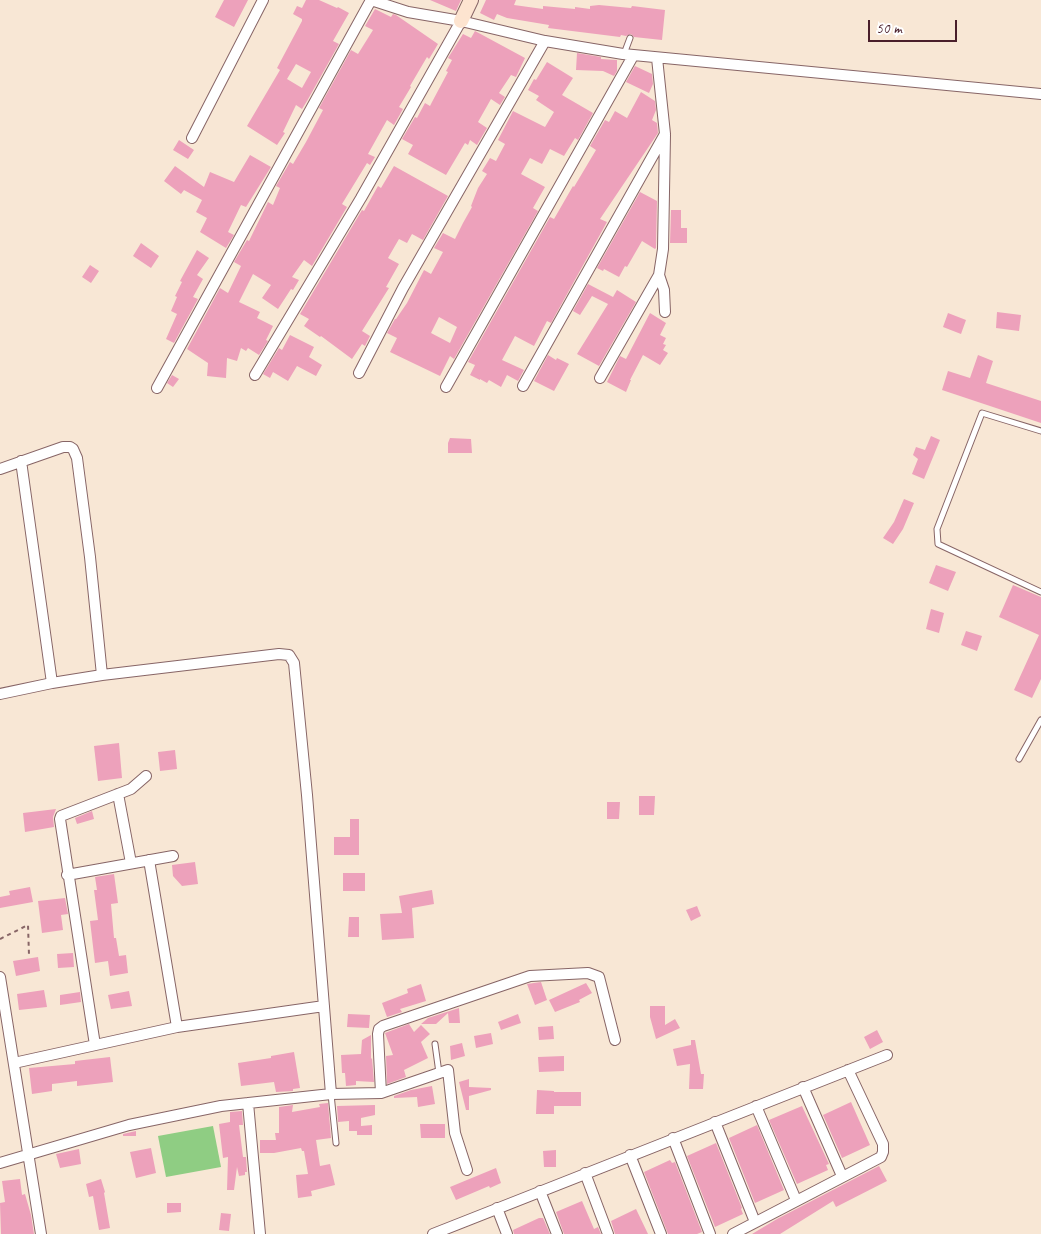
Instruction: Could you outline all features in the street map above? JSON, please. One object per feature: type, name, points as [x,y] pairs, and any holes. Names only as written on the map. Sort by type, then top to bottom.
[{"type":"street","points":[[192,138],[264,0]]},
{"type":"street","points":[[157,388],[371,0],[408,12],[461,21],[545,41],[628,55],[1041,94]]},
{"type":"street","points":[[255,375],[361,198],[471,0]]},
{"type":"street","points":[[359,373],[403,288],[545,41]]},
{"type":"street","points":[[446,387],[628,55]]},
{"type":"street","points":[[600,378],[659,275],[663,249],[664,134],[657,58]]},
{"type":"street","points":[[523,386],[664,134]]},
{"type":"street","points":[[659,275],[664,290],[665,312]]},
{"type":"street","points":[[0,469],[63,447],[73,449],[77,458],[90,557],[102,676]]},
{"type":"street","points":[[20,461],[52,683]]},
{"type":"street","points":[[0,694],[52,683],[102,676],[279,654],[289,655],[294,663],[298,695],[331,1094]]},
{"type":"street","points":[[95,1045],[67,875],[60,817],[132,789],[146,776]]},
{"type":"street","points":[[118,794],[131,863]]},
{"type":"street","points":[[67,875],[174,856]]},
{"type":"street","points":[[150,860],[176,1027]]},
{"type":"street","points":[[381,1092],[378,1034],[383,1026],[530,976],[588,973],[599,977],[615,1040]]},
{"type":"street","points":[[0,977],[41,1234]]},
{"type":"street","points":[[14,1063],[176,1027],[324,1006]]},
{"type":"street","points":[[433,1234],[453,1230],[496,1208],[887,1054]]},
{"type":"street","points":[[0,1163],[129,1125],[221,1106],[331,1094],[381,1092],[448,1070],[455,1133],[467,1170]]},
{"type":"street","points":[[732,1234],[881,1157],[883,1144],[848,1070]]},
{"type":"street","points":[[803,1087],[842,1176]]},
{"type":"street","points":[[248,1103],[260,1234]]},
{"type":"street","points":[[756,1106],[796,1200]]},
{"type":"street","points":[[715,1122],[755,1222]]},
{"type":"street","points":[[673,1138],[710,1234]]},
{"type":"street","points":[[630,1155],[661,1234]]},
{"type":"street","points":[[585,1173],[608,1234]]},
{"type":"street","points":[[540,1191],[557,1234]]},
{"type":"street","points":[[496,1208],[507,1234]]},
{"type":"lane","points":[[628,55],[630,38]]},
{"type":"lane","points":[[1041,431],[982,413],[937,529],[938,544],[1041,592]]},
{"type":"lane","points":[[1019,759],[1041,720]]},
{"type":"lane","points":[[435,1044],[439,1073]]},
{"type":"lane","points":[[331,1094],[336,1143]]},
{"type":"path","points":[[0,938],[28,925],[29,955]]},
{"type":"green space","points":[[213,1126],[221,1167],[166,1177],[158,1136]]},
{"type":"building","points":[[224,0],[248,0],[234,27],[215,17]]},
{"type":"building","points":[[306,0],[319,0],[349,13],[333,41],[339,44],[302,109],[296,105],[283,132],[285,133],[277,145],[247,126],[280,70],[277,68],[302,21],[302,19],[293,14],[297,6],[302,8]],"holes":[[[296,64],[311,72],[302,88],[287,79]]]},
{"type":"building","points":[[430,0],[461,0],[456,11]]},
{"type":"building","points":[[486,0],[516,0],[514,5],[543,9],[543,6],[590,9],[590,6],[599,5],[665,10],[662,40],[634,37],[631,34],[621,35],[620,37],[548,28],[549,25],[507,18],[497,14],[494,20],[480,13]]},
{"type":"building","points":[[375,9],[391,17],[393,14],[396,15],[438,44],[429,59],[427,57],[410,86],[399,107],[403,109],[394,125],[387,120],[368,154],[375,157],[370,165],[367,163],[342,204],[347,207],[312,266],[304,260],[292,277],[299,280],[278,309],[262,298],[271,285],[253,274],[239,302],[260,312],[257,318],[273,326],[266,340],[268,341],[259,355],[248,348],[246,351],[241,348],[237,361],[227,358],[226,378],[207,376],[208,363],[187,349],[220,288],[228,293],[241,266],[234,262],[247,240],[249,241],[268,202],[273,205],[280,188],[276,186],[290,162],[293,164],[306,142],[323,110],[319,108],[351,50],[358,54],[373,30],[365,26]]},
{"type":"building","points":[[475,31],[525,58],[516,77],[511,75],[499,93],[505,97],[500,105],[491,99],[478,122],[487,128],[477,145],[470,140],[468,145],[465,143],[446,175],[408,154],[413,145],[402,139],[425,103],[430,106],[448,72],[446,71],[452,60],[448,58],[463,34],[471,38]]},
{"type":"building","points":[[577,53],[601,57],[601,59],[617,60],[617,71],[614,76],[603,71],[576,70]]},
{"type":"building","points":[[547,62],[573,78],[562,95],[593,113],[578,140],[575,138],[564,156],[550,149],[542,164],[530,158],[521,174],[545,187],[533,208],[538,211],[454,359],[450,356],[440,376],[390,352],[397,338],[387,333],[407,303],[424,270],[431,274],[443,252],[434,248],[443,233],[455,239],[472,207],[478,188],[487,174],[482,171],[490,158],[496,161],[505,144],[498,140],[513,111],[545,127],[554,112],[536,100],[539,96],[528,90],[534,79],[536,80]],"holes":[[[439,317],[457,327],[450,343],[431,333]]]},
{"type":"building","points":[[635,66],[652,74],[653,84],[649,93],[626,82]]},
{"type":"building","points":[[641,92],[655,101],[656,110],[652,120],[657,123],[658,133],[600,219],[607,222],[551,323],[547,321],[534,346],[515,336],[502,360],[524,370],[518,381],[507,375],[501,387],[489,380],[487,383],[470,375],[475,365],[468,362],[550,217],[554,219],[596,150],[590,146],[605,120],[609,122],[615,111],[627,118]]},
{"type":"building","points":[[179,140],[194,150],[188,159],[173,150]]},
{"type":"building","points":[[250,155],[271,167],[246,207],[241,205],[228,232],[234,235],[226,248],[200,232],[207,218],[196,212],[202,200],[184,190],[181,194],[164,181],[175,166],[204,187],[210,172],[234,182]]},
{"type":"building","points":[[394,166],[448,196],[423,240],[412,234],[407,243],[399,239],[388,258],[399,264],[386,287],[389,288],[362,331],[370,336],[365,346],[362,344],[352,359],[304,326],[309,319],[300,314],[362,210],[364,211],[378,186],[381,188]]},
{"type":"building","points":[[640,192],[657,201],[656,248],[642,241],[619,277],[604,269],[603,271],[597,268]]},
{"type":"building","points":[[671,210],[681,210],[681,228],[687,228],[687,243],[670,243]]},
{"type":"building","points":[[141,243],[159,256],[151,268],[133,256]]},
{"type":"building","points":[[197,250],[209,258],[197,275],[203,279],[193,297],[198,299],[174,343],[166,339],[177,314],[171,311],[177,297],[175,296],[182,282],[180,281]]},
{"type":"building","points":[[90,265],[99,271],[91,283],[82,277]]},
{"type":"building","points":[[588,284],[613,297],[617,290],[636,302],[599,366],[577,354],[608,304],[592,296],[580,315],[573,311]]},
{"type":"building","points":[[997,312],[1021,315],[1019,331],[996,328]]},
{"type":"building","points":[[650,313],[666,323],[660,335],[666,338],[663,344],[666,345],[663,350],[668,353],[660,365],[643,355],[626,392],[607,382],[620,356],[626,359]]},
{"type":"building","points":[[948,313],[966,320],[961,334],[943,327]]},
{"type":"building","points":[[290,335],[314,347],[309,357],[322,365],[316,376],[297,366],[288,381],[273,372],[270,378],[263,374],[279,348],[282,350]]},
{"type":"building","points":[[548,355],[569,364],[554,391],[534,381]]},
{"type":"building","points":[[978,355],[993,361],[986,383],[1041,401],[1041,423],[942,390],[948,371],[970,378]]},
{"type":"building","points":[[172,375],[179,379],[173,387],[167,383]]},
{"type":"building","points":[[931,436],[940,440],[924,479],[912,474],[918,459],[913,455],[916,447],[925,450]]},
{"type":"building","points":[[450,438],[471,439],[472,453],[448,453]]},
{"type":"building","points":[[904,499],[914,503],[903,529],[893,544],[883,538],[894,522]]},
{"type":"building","points":[[936,565],[956,572],[948,591],[929,583]]},
{"type":"building","points":[[1013,585],[1041,597],[1041,679],[1032,698],[1014,690],[1039,635],[999,617]]},
{"type":"building","points":[[931,609],[944,613],[939,633],[926,629]]},
{"type":"building","points":[[966,631],[982,636],[977,651],[961,645]]},
{"type":"building","points":[[119,743],[122,778],[98,781],[94,746]]},
{"type":"building","points":[[175,750],[177,769],[160,771],[158,752]]},
{"type":"building","points":[[639,796],[655,796],[654,815],[639,815]]},
{"type":"building","points":[[607,802],[620,802],[619,819],[607,819]]},
{"type":"building","points":[[56,809],[53,817],[54,827],[25,832],[23,813]]},
{"type":"building","points":[[92,811],[94,819],[77,824],[75,818]]},
{"type":"building","points":[[350,819],[359,819],[359,855],[334,855],[334,837],[350,837]]},
{"type":"building","points":[[195,862],[198,884],[182,886],[173,876],[172,865]]},
{"type":"building","points":[[343,873],[365,873],[365,891],[343,891]]},
{"type":"building","points":[[114,874],[118,903],[111,904],[114,938],[116,938],[119,956],[126,955],[128,973],[110,976],[108,961],[95,963],[90,921],[98,920],[94,890],[97,890],[95,877]]},
{"type":"building","points":[[30,887],[33,902],[0,908],[0,897],[10,895],[9,891]]},
{"type":"building","points":[[432,890],[434,904],[412,908],[414,938],[382,940],[380,914],[402,913],[399,896]]},
{"type":"building","points":[[65,898],[68,914],[61,915],[63,930],[42,933],[38,901]]},
{"type":"building","points":[[697,906],[701,916],[691,921],[686,910]]},
{"type":"building","points":[[349,917],[359,917],[359,937],[348,937]]},
{"type":"building","points":[[73,953],[74,967],[58,968],[57,954]]},
{"type":"building","points":[[38,957],[40,971],[16,976],[13,961]]},
{"type":"building","points":[[541,982],[547,1000],[535,1005],[527,984]]},
{"type":"building","points":[[586,983],[592,993],[579,1000],[580,1002],[555,1012],[549,1000]]},
{"type":"building","points":[[421,984],[426,1001],[400,1009],[402,1012],[387,1017],[382,1003],[408,993],[407,989]]},
{"type":"building","points":[[44,990],[47,1007],[19,1010],[17,994]]},
{"type":"building","points":[[129,991],[132,1006],[111,1009],[108,995]]},
{"type":"building","points":[[80,992],[81,1002],[60,1005],[60,995]]},
{"type":"building","points":[[650,1006],[665,1006],[665,1025],[675,1019],[680,1028],[656,1039],[650,1017]]},
{"type":"building","points":[[459,1008],[460,1023],[449,1023],[448,1013],[436,1024],[421,1024],[428,1018]]},
{"type":"building","points":[[348,1014],[370,1015],[369,1028],[347,1027]]},
{"type":"building","points":[[518,1014],[521,1023],[501,1030],[498,1022]]},
{"type":"building","points":[[409,1024],[414,1032],[421,1025],[430,1034],[421,1042],[428,1058],[404,1070],[406,1077],[387,1084],[386,1056],[393,1055],[385,1033]]},
{"type":"building","points":[[553,1026],[554,1039],[539,1040],[538,1027]]},
{"type":"building","points":[[877,1030],[883,1042],[870,1049],[864,1037]]},
{"type":"building","points":[[491,1033],[493,1044],[476,1048],[474,1036]]},
{"type":"building","points":[[371,1035],[371,1059],[374,1082],[356,1081],[356,1085],[346,1086],[345,1073],[342,1073],[341,1055],[361,1054],[362,1040]]},
{"type":"building","points":[[691,1040],[695,1040],[701,1074],[704,1074],[703,1089],[689,1089],[690,1064],[677,1066],[673,1049],[691,1045]]},
{"type":"building","points":[[462,1043],[465,1056],[451,1060],[450,1046]]},
{"type":"building","points":[[294,1052],[300,1088],[293,1089],[293,1091],[276,1092],[274,1082],[241,1086],[238,1063]]},
{"type":"building","points":[[564,1056],[564,1071],[539,1072],[538,1057]]},
{"type":"building","points":[[110,1057],[113,1082],[77,1086],[77,1081],[52,1084],[52,1091],[32,1094],[29,1068],[75,1064],[75,1061]]},
{"type":"building","points":[[469,1079],[469,1087],[491,1088],[491,1090],[469,1096],[469,1110],[466,1110],[459,1082]]},
{"type":"building","points":[[432,1086],[435,1104],[418,1107],[417,1097],[394,1098],[394,1096],[411,1090]]},
{"type":"building","points":[[537,1090],[581,1092],[581,1106],[554,1106],[554,1114],[536,1114]]},
{"type":"building","points":[[851,1102],[870,1145],[842,1158],[823,1115]]},
{"type":"building","points":[[328,1103],[331,1138],[316,1140],[320,1166],[330,1164],[335,1185],[311,1191],[312,1196],[298,1198],[296,1175],[308,1174],[304,1151],[301,1148],[274,1153],[260,1153],[260,1140],[276,1140],[275,1133],[279,1133],[279,1107],[293,1105],[292,1112],[320,1107],[319,1104]]},
{"type":"building","points":[[375,1105],[375,1115],[361,1118],[361,1126],[372,1125],[372,1135],[357,1135],[357,1131],[349,1131],[349,1121],[338,1122],[337,1106]]},
{"type":"building","points":[[802,1106],[829,1164],[826,1165],[828,1170],[797,1184],[769,1120]]},
{"type":"building","points":[[242,1111],[243,1125],[239,1125],[243,1157],[246,1157],[247,1172],[245,1172],[245,1175],[239,1176],[237,1167],[234,1190],[227,1190],[228,1157],[223,1158],[219,1124],[230,1122],[230,1112]]},
{"type":"building","points":[[420,1124],[445,1124],[445,1138],[421,1138]]},
{"type":"building","points":[[757,1125],[784,1190],[755,1203],[729,1138]]},
{"type":"building","points":[[136,1131],[136,1136],[123,1136],[123,1134]]},
{"type":"building","points":[[716,1143],[743,1214],[715,1227],[687,1156]]},
{"type":"building","points":[[151,1148],[156,1173],[136,1178],[130,1152]]},
{"type":"building","points":[[79,1149],[81,1164],[60,1168],[56,1154]]},
{"type":"building","points":[[556,1150],[556,1167],[544,1167],[543,1151]]},
{"type":"building","points":[[670,1160],[672,1163],[675,1162],[702,1232],[697,1234],[668,1234],[644,1172]]},
{"type":"building","points":[[879,1166],[887,1181],[836,1207],[833,1201],[780,1234],[752,1234],[777,1219]]},
{"type":"building","points":[[496,1168],[501,1183],[456,1200],[450,1187]]},
{"type":"building","points":[[20,1179],[22,1195],[25,1194],[34,1234],[1,1234],[0,1203],[5,1202],[2,1181]]},
{"type":"building","points":[[101,1179],[105,1192],[110,1228],[99,1230],[93,1196],[89,1197],[86,1184]]},
{"type":"building","points":[[582,1201],[594,1229],[598,1227],[601,1234],[564,1234],[556,1212]]},
{"type":"building","points":[[167,1203],[181,1203],[181,1212],[167,1213]]},
{"type":"building","points":[[636,1209],[648,1234],[615,1234],[611,1221]]},
{"type":"building","points":[[221,1213],[231,1214],[229,1231],[219,1230]]},
{"type":"building","points":[[543,1218],[550,1234],[514,1234],[513,1230]]}]
